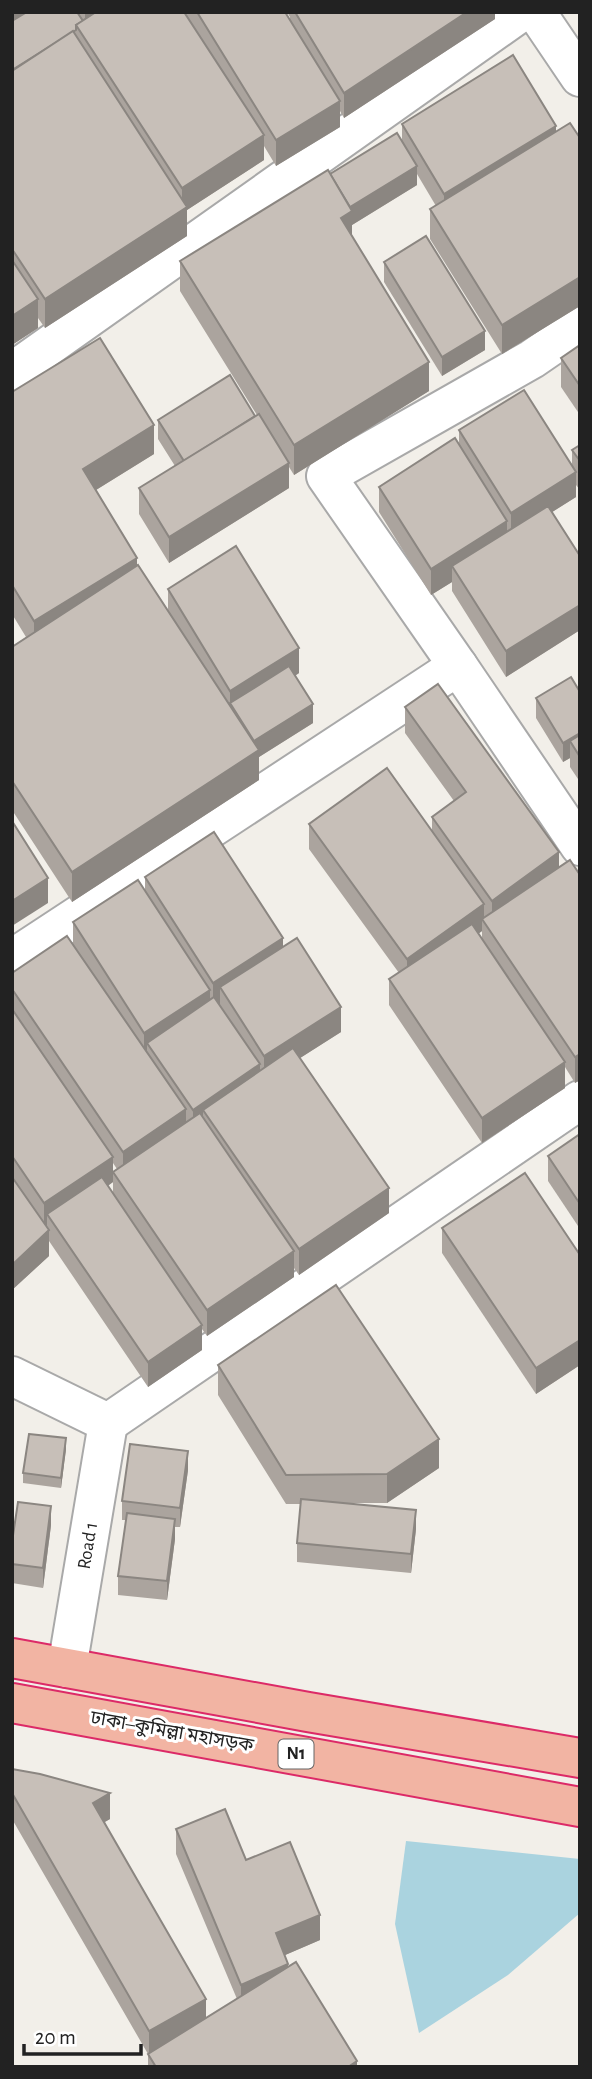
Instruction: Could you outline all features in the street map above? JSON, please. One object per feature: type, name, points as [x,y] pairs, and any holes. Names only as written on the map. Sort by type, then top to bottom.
[{"type":"highway","name":"N1","points":[[12,1658],[580,1758]]},
{"type":"highway","name":"ঢাকা–কুমিল্লা মহাসড়ক","points":[[12,1703],[580,1807]]},
{"type":"street","points":[[12,372],[521,12]]},
{"type":"street","points":[[536,12],[580,77]]},
{"type":"street","points":[[580,326],[532,359],[326,476],[580,846]]},
{"type":"street","points":[[12,959],[458,666]]},
{"type":"street","points":[[12,1376],[108,1423],[580,1100]]},
{"type":"street","name":"Road 1","points":[[67,1668],[108,1423]]},
{"type":"street","points":[[293,1754],[308,1712]]},
{"type":"water","points":[[406,1841],[580,1859],[580,1913],[508,1975],[419,2033],[395,1924]]},
{"type":"building","points":[[27,12],[77,12],[83,21],[76,25],[76,30],[12,70],[12,21]]},
{"type":"building","points":[[96,12],[184,12],[264,135],[182,188],[76,25]]},
{"type":"building","points":[[197,12],[285,12],[340,101],[276,140]]},
{"type":"building","points":[[295,12],[467,12],[344,93]]},
{"type":"building","points":[[73,31],[187,207],[45,299],[12,249],[12,71]]},
{"type":"building","points":[[513,55],[556,126],[444,194],[402,124]]},
{"type":"building","points":[[570,123],[580,138],[580,277],[502,325],[430,209]]},
{"type":"building","points":[[397,133],[417,166],[350,207],[330,174]]},
{"type":"building","points":[[328,170],[352,211],[341,218],[429,362],[294,445],[180,261]]},
{"type":"building","points":[[426,236],[485,331],[442,357],[384,262]]},
{"type":"building","points":[[12,260],[38,299],[12,316]]},
{"type":"building","points":[[100,338],[154,425],[83,469],[137,558],[34,621],[12,585],[12,392]]},
{"type":"building","points":[[580,345],[580,386],[561,358]]},
{"type":"building","points":[[230,375],[255,416],[184,461],[158,420]]},
{"type":"building","points":[[524,390],[576,472],[511,513],[459,430]]},
{"type":"building","points":[[259,414],[289,463],[169,537],[139,488]]},
{"type":"building","points":[[455,438],[507,521],[431,569],[379,487]]},
{"type":"building","points":[[580,445],[580,461],[572,450]]},
{"type":"building","points":[[548,506],[580,556],[580,605],[506,651],[452,566]]},
{"type":"building","points":[[236,546],[299,648],[230,691],[168,589]]},
{"type":"building","points":[[138,565],[259,750],[72,872],[12,781],[12,647]]},
{"type":"building","points":[[289,666],[313,704],[254,741],[230,703]]},
{"type":"building","points":[[571,677],[580,692],[580,733],[563,743],[536,698]]},
{"type":"building","points":[[438,684],[559,852],[492,901],[432,817],[466,792],[405,707]]},
{"type":"building","points":[[580,735],[580,757],[570,741]]},
{"type":"building","points":[[387,768],[484,904],[407,959],[309,824]]},
{"type":"building","points":[[12,821],[48,878],[12,901]]},
{"type":"building","points":[[214,832],[283,938],[213,983],[145,877]]},
{"type":"building","points":[[570,860],[580,875],[580,1054],[575,1057],[482,919]]},
{"type":"building","points":[[138,880],[210,990],[144,1033],[73,922]]},
{"type":"building","points":[[472,924],[565,1062],[482,1118],[389,979]]},
{"type":"building","points":[[67,936],[186,1109],[123,1152],[12,989],[12,973]]},
{"type":"building","points":[[297,938],[341,1007],[264,1056],[220,987]]},
{"type":"building","points":[[214,997],[260,1064],[193,1110],[147,1043]]},
{"type":"building","points":[[12,1009],[113,1157],[44,1203],[12,1156]]},
{"type":"building","points":[[293,1048],[389,1188],[299,1249],[203,1110]]},
{"type":"building","points":[[200,1113],[294,1251],[207,1310],[113,1172]]},
{"type":"building","points":[[580,1134],[580,1204],[548,1156]]},
{"type":"building","points":[[525,1173],[580,1255],[580,1340],[536,1368],[442,1228]]},
{"type":"building","points":[[12,1177],[49,1230],[12,1265]]},
{"type":"building","points":[[102,1177],[202,1325],[148,1362],[47,1214]]},
{"type":"building","points":[[336,1285],[439,1439],[387,1474],[286,1475],[218,1365]]},
{"type":"building","points":[[29,1434],[66,1438],[61,1478],[23,1473]]},
{"type":"building","points":[[130,1444],[188,1451],[180,1508],[122,1501]]},
{"type":"building","points":[[301,1499],[416,1510],[411,1554],[297,1543]]},
{"type":"building","points":[[18,1502],[51,1506],[43,1568],[12,1564],[12,1542]]},
{"type":"building","points":[[127,1513],[175,1519],[167,1581],[118,1576]]},
{"type":"building","points":[[12,1769],[110,1793],[93,1803],[206,1999],[149,2031],[12,1793]]},
{"type":"building","points":[[225,1809],[246,1860],[290,1842],[320,1915],[276,1933],[288,1964],[241,1985],[176,1829]]},
{"type":"building","points":[[296,1962],[357,2061],[348,2067],[156,2067],[148,2054]]}]
